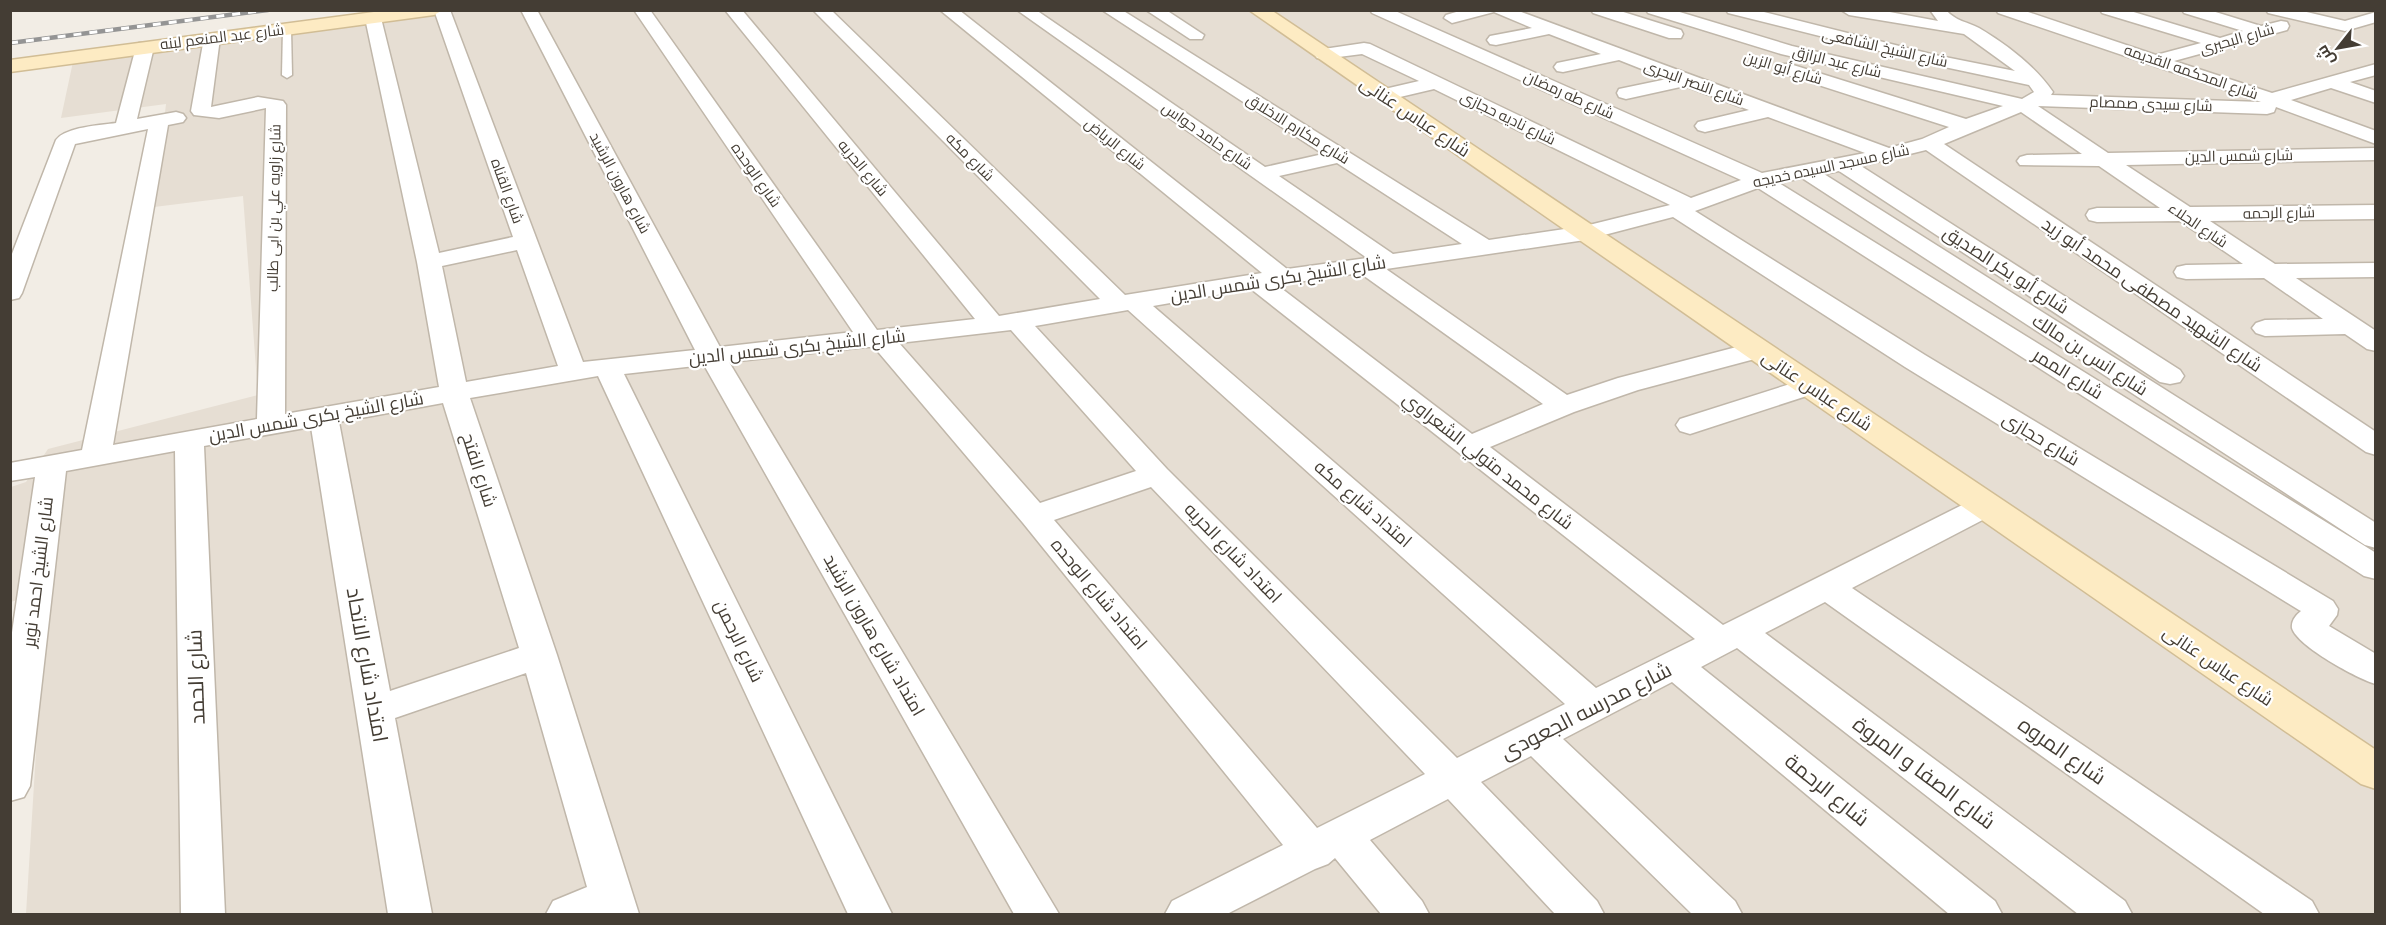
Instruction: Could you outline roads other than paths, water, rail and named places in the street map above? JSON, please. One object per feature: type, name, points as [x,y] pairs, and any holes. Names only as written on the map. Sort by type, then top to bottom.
[{"type":"street","name":"شارع عبد المنعم لبنه","points":[[10,66],[434,10]]},
{"type":"street","name":"شارع القناه","points":[[442,10],[573,371]]},
{"type":"street","name":"شارع هارون الرشيد","points":[[529,10],[712,356]]},
{"type":"street","name":"شارع الوحده","points":[[642,10],[876,339]]},
{"type":"street","name":"شارع الحريه","points":[[733,10],[1005,323]]},
{"type":"street","name":"شارع مكه","points":[[821,10],[1126,303]]},
{"type":"street","name":"شارع الرياض","points":[[948,10],[1269,279]]},
{"type":"street","name":"شارع حامد حواس","points":[[1025,10],[1262,174],[1564,406]]},
{"type":"street","name":"شارع مكارم الاخلاق","points":[[1110,10],[1485,248]]},
{"type":"street","points":[[1154,10],[1196,35]]},
{"type":"street","name":"شارع عباس عنانى","points":[[1258,10],[2376,772]]},
{"type":"street","name":"شارع طه رمضان","points":[[1378,10],[1760,180]]},
{"type":"street","points":[[1452,18],[1487,10]]},
{"type":"street","name":"شارع النصر البحرى","points":[[1500,10],[1888,155]]},
{"type":"street","name":"شارع أبو الزين","points":[[1599,10],[1722,49]]},
{"type":"street","name":"شارع عبد الرازق","points":[[1654,10],[1798,52],[2033,95]]},
{"type":"street","name":"شارع الشيخ الشافعى","points":[[1734,10],[1935,60],[2033,95]]},
{"type":"street","points":[[1849,10],[1972,32]]},
{"type":"street","points":[[1938,10],[1946,20],[1972,32],[2033,95]]},
{"type":"street","name":"شارع المحكمه القديمه","points":[[2004,10],[2273,99],[2376,138]]},
{"type":"street","points":[[2108,10],[2222,44]]},
{"type":"street","points":[[2203,12],[2263,32]]},
{"type":"street","points":[[2048,24],[2078,15]]},
{"type":"street","points":[[2345,26],[2376,17]]},
{"type":"street","name":"شارع الفتح","points":[[373,18],[429,262],[454,392],[539,655],[615,905]]},
{"type":"street","points":[[2277,18],[2345,26],[2357,31],[2353,34],[2367,38]]},
{"type":"street","name":"شارع البحيرى","points":[[2158,60],[2263,32],[2277,18]]},
{"type":"street","points":[[1496,40],[1550,29]]},
{"type":"street","points":[[206,113],[201,111],[212,38]]},
{"type":"street","points":[[125,127],[145,47]]},
{"type":"street","name":"شارع ناديه حجازى","points":[[1323,54],[1363,47],[1684,208]]},
{"type":"street","points":[[1563,67],[1619,55]]},
{"type":"street","name":"شارع أبو الزين","points":[[1767,63],[1967,126]]},
{"type":"street","points":[[2273,99],[2376,69]]},
{"type":"street","points":[[1626,93],[1686,80]]},
{"type":"street","points":[[1383,95],[1436,82]]},
{"type":"street","points":[[2331,82],[2376,97]]},
{"type":"street","name":"شارع مسجد السيده خديجه","points":[[1585,233],[1684,208],[1760,180],[1888,155],[1929,143],[2033,95]]},
{"type":"street","name":"شارع سيدى صمصام","points":[[2033,95],[2300,109]]},
{"type":"street","name":"شارع الجلاء","points":[[2033,95],[2102,158],[2265,270],[2356,322],[2376,343]]},
{"type":"street","name":"شارع زاويه علي بن ابى طالب","points":[[206,113],[263,104],[276,105],[271,425]]},
{"type":"street","points":[[1705,126],[1769,111]]},
{"type":"street","points":[[10,293],[66,140],[74,136],[206,113]]},
{"type":"street","points":[[96,456],[159,121]]},
{"type":"street","name":"شارع الشهيد مصطفى محمد أبو زيد","points":[[1929,143],[2376,446]]},
{"type":"street","name":"شارع شمس الدين","points":[[2027,160],[2376,154]]},
{"type":"street","points":[[1262,174],[1341,156]]},
{"type":"street","name":"شارع أبو بكر الصديق","points":[[1843,164],[2176,375],[2131,382]]},
{"type":"street","name":"شارع انس بن مالك","points":[[1805,171],[2376,538]]},
{"type":"street","name":"شارع الممر","points":[[1760,180],[2376,568]]},
{"type":"street","name":"شارع حجازى","points":[[1684,208],[1935,374],[2311,602],[2321,609],[2320,615],[2310,622],[2310,628],[2317,635],[2376,671]]},
{"type":"street","name":"شارع الرحمه","points":[[2097,215],[2376,212]]},
{"type":"street","name":"شارع الشيخ بكرى شمس الدين","points":[[10,472],[573,371],[1005,323],[1269,279],[1585,233]]},
{"type":"street","points":[[429,262],[526,241]]},
{"type":"street","points":[[2186,272],[2376,270]]},
{"type":"street","name":"شارع محمد متولي الشعراوي","points":[[1269,279],[1468,446],[1730,637]]},
{"type":"street","name":"امتداد شارع مكه","points":[[1126,303],[1593,707]]},
{"type":"street","points":[[2265,328],[2356,322]]},
{"type":"street","name":"امتداد شارع الحريه","points":[[1005,323],[1454,779],[1582,915]]},
{"type":"street","name":"امتداد شارع الوحده","points":[[876,339],[1328,844],[1407,915]]},
{"type":"street","points":[[1468,446],[1564,406],[1638,381],[1757,350]]},
{"type":"street","name":"امتداد شارع هارون الرشيد","points":[[712,356],[1037,915]]},
{"type":"street","name":"شارع الرحمن","points":[[607,367],[870,915]]},
{"type":"street","points":[[1690,425],[1809,386]]},
{"type":"street","name":"امتداد شارع الاتحاد","points":[[323,415],[410,915]]},
{"type":"street","name":"شارع الحمد","points":[[189,440],[203,915]]},
{"type":"street","name":"شارع الشيخ احمد نوير","points":[[10,786],[52,465]]},
{"type":"street","points":[[1034,516],[1156,475]]},
{"type":"street","name":"شارع مدرسه الجعودى","points":[[1203,911],[1328,844],[1985,506]]},
{"type":"street","name":"شارع المروه","points":[[1827,587],[2297,915]]},
{"type":"street","name":"شارع الصفا و المروة","points":[[1730,637],[2110,915]]},
{"type":"street","points":[[375,710],[539,655]]},
{"type":"street","name":"شارع الرحمة","points":[[1675,665],[1980,915]]},
{"type":"street","points":[[1536,737],[1720,915]]},
{"type":"street","points":[[568,915],[615,905]]},
{"type":"lane","points":[[287,29],[287,75]]},
{"type":"railway","points":[[10,43],[268,10]]}]
